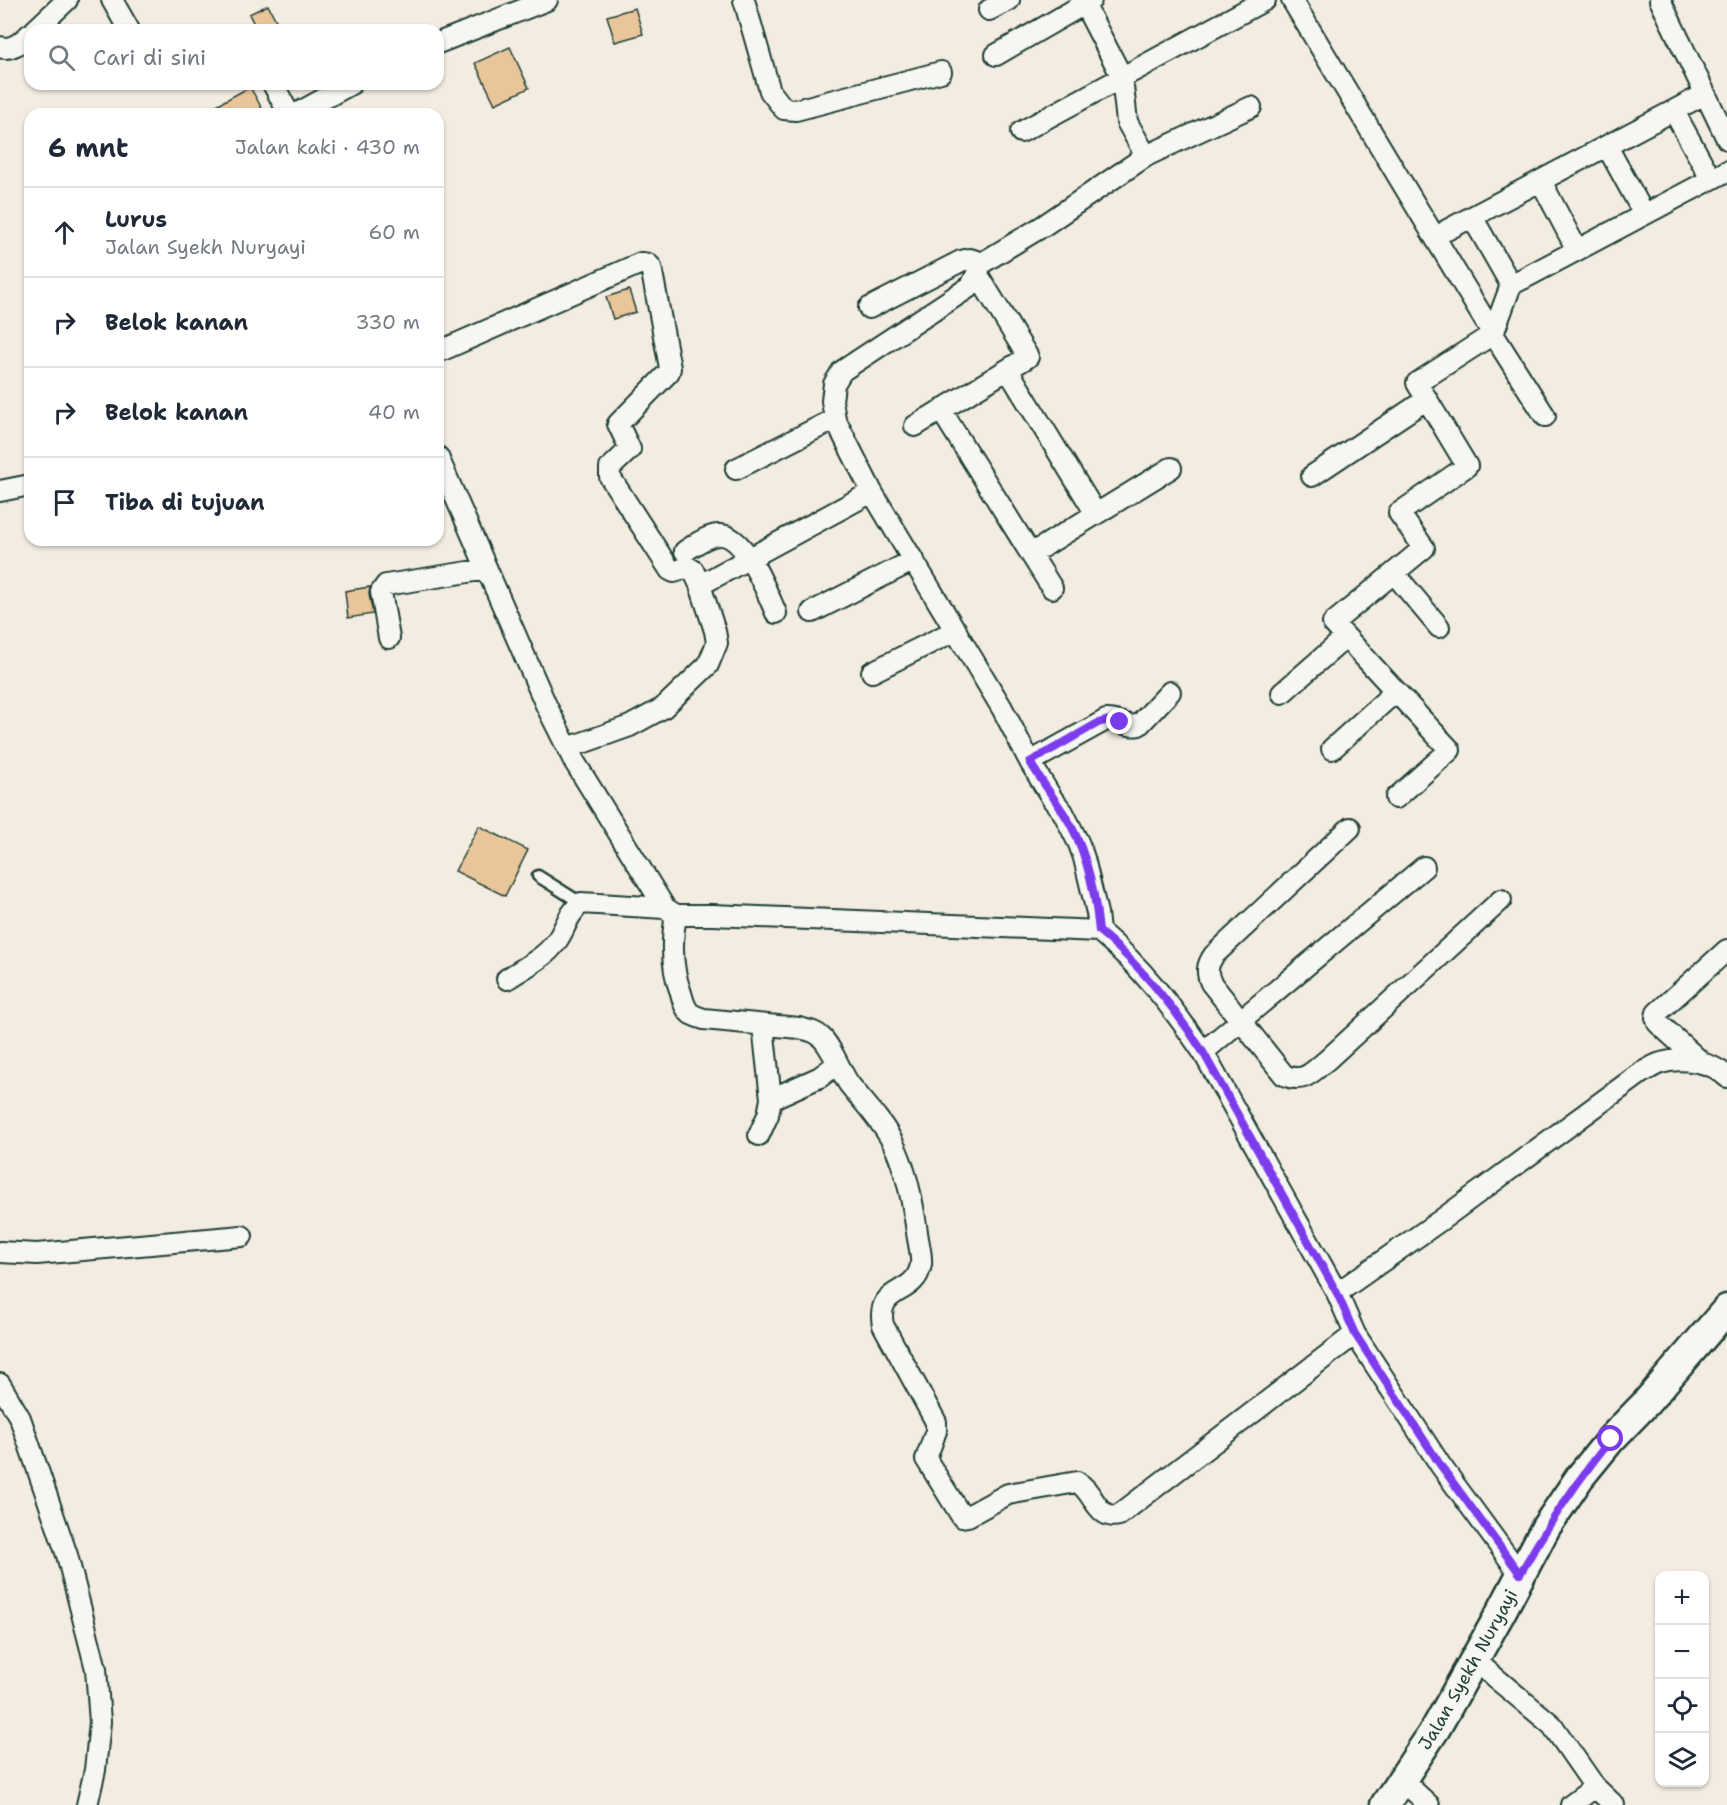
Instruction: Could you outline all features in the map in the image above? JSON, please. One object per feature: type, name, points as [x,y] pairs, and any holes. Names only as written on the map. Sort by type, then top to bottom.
[{"type":"main road","name":"Jalan Syekh Nuryayi","points":[[1385,1805],[1436,1728],[1546,1527],[1580,1477],[1611,1439],[1646,1403],[1727,1310]]},
{"type":"street","points":[[41,24],[67,0]]},
{"type":"street","points":[[112,0],[126,24]]},
{"type":"street","points":[[444,40],[523,4],[547,0]]},
{"type":"street","points":[[744,0],[770,91],[784,109],[796,110],[941,72]]},
{"type":"street","points":[[989,10],[1010,0]]},
{"type":"street","points":[[1021,132],[1264,0]]},
{"type":"street","points":[[1292,0],[1492,334],[1545,416]]},
{"type":"street","points":[[1660,0],[1727,139]]},
{"type":"street","points":[[996,55],[1085,1],[1122,77],[1126,122],[1146,156]]},
{"type":"street","points":[[0,47],[14,46],[24,38]]},
{"type":"street","points":[[276,90],[286,108]]},
{"type":"street","points":[[307,108],[340,90]]},
{"type":"street","points":[[1447,230],[1705,94]]},
{"type":"street","points":[[1099,931],[1080,844],[1030,762],[1002,708],[956,630],[872,492],[835,419],[832,401],[834,384],[843,371],[971,286],[980,269],[1146,156],[1251,107]]},
{"type":"street","points":[[1396,798],[1450,750],[1334,623],[1424,548],[1399,513],[1467,466],[1417,383],[1492,334],[1510,285],[1719,175],[1676,115]]},
{"type":"street","points":[[1609,150],[1644,214]]},
{"type":"street","points":[[1543,185],[1577,250]]},
{"type":"street","points":[[1475,222],[1510,285]]},
{"type":"street","points":[[869,308],[961,261],[970,259],[980,269],[1028,357],[915,426]]},
{"type":"street","points":[[444,349],[641,263],[648,264],[653,272],[670,368],[669,372],[618,424],[630,449],[610,468],[610,477],[670,570],[674,572],[690,567],[700,585],[717,643],[708,665],[663,708],[630,726],[568,748]]},
{"type":"street","points":[[1008,370],[1096,514]]},
{"type":"street","points":[[1312,476],[1427,399]]},
{"type":"street","points":[[941,410],[1052,588]]},
{"type":"street","points":[[736,469],[835,419]]},
{"type":"street","points":[[1031,554],[1171,468]]},
{"type":"street","points":[[444,471],[546,705],[568,748],[671,911],[672,960],[676,981],[685,1006],[692,1014],[704,1019],[800,1029],[814,1032],[822,1037],[849,1083],[867,1104],[893,1143],[914,1209],[921,1263],[913,1281],[884,1301],[880,1312],[883,1324],[936,1422],[936,1431],[926,1459],[962,1517],[1008,1494],[1077,1482],[1085,1486],[1102,1514],[1111,1517],[1119,1515],[1355,1334]]},
{"type":"street","points":[[0,491],[24,486]]},
{"type":"street","points":[[700,585],[872,492]]},
{"type":"street","points":[[685,551],[706,538],[721,534],[737,541],[759,574],[776,613]]},
{"type":"street","points":[[812,612],[914,560]]},
{"type":"street","points":[[390,638],[381,592],[386,585],[487,569]]},
{"type":"street","points":[[1394,573],[1439,627]]},
{"type":"street","points":[[872,672],[956,630]]},
{"type":"street","points":[[1282,693],[1346,637]]},
{"type":"street","points":[[1332,749],[1396,690]]},
{"type":"street","points":[[1030,762],[1106,720],[1113,719],[1127,726],[1139,725],[1170,692]]},
{"type":"street","points":[[1350,828],[1214,955],[1208,964],[1211,983],[1284,1075],[1293,1079],[1302,1079],[1327,1060],[1501,900]]},
{"type":"street","points":[[1203,1052],[1424,867]]},
{"type":"street","points":[[507,979],[548,951],[557,941],[569,913],[581,903],[671,911],[1099,931],[1137,965],[1188,1029],[1337,1293],[1355,1334],[1441,1466],[1520,1574]]},
{"type":"street","points":[[1702,1063],[1658,1023],[1657,1013],[1727,950]]},
{"type":"street","points":[[759,1135],[768,1115],[771,1099],[763,1026]]},
{"type":"street","points":[[1337,1293],[1641,1073],[1659,1064],[1681,1060],[1702,1063],[1721,1071],[1727,1077]]},
{"type":"street","points":[[771,1099],[820,1077],[837,1064]]},
{"type":"street","points":[[0,1252],[37,1254],[242,1236]]},
{"type":"street","points":[[0,1384],[20,1418],[67,1555],[96,1669],[100,1722],[87,1805]]},
{"type":"street","points":[[1474,1660],[1552,1725],[1595,1787],[1614,1805]]},
{"type":"street","points":[[1402,1780],[1429,1805]]},
{"type":"street","points":[[1571,1805],[1595,1787]]},
{"type":"lane","points":[[538,876],[581,903]]},
{"type":"building","points":[[268,5],[278,24],[254,24],[249,14]]},
{"type":"building","points":[[635,8],[643,34],[615,42],[607,16]]},
{"type":"building","points":[[510,47],[529,88],[495,104],[475,63]]},
{"type":"building","points":[[244,90],[252,90],[262,108],[211,108]]},
{"type":"building","points":[[629,290],[636,312],[613,319],[606,297]]},
{"type":"building","points":[[370,587],[373,614],[348,618],[345,591]]},
{"type":"building","points":[[479,826],[528,850],[505,896],[455,871]]},
{"type":"route","points":[[1120,722],[1113,719],[1098,723],[1030,762],[1053,800],[1064,812],[1080,844],[1092,888],[1099,931],[1137,965],[1188,1029],[1337,1293],[1355,1334],[1441,1466],[1520,1574],[1546,1527],[1580,1477],[1611,1439]]}]
